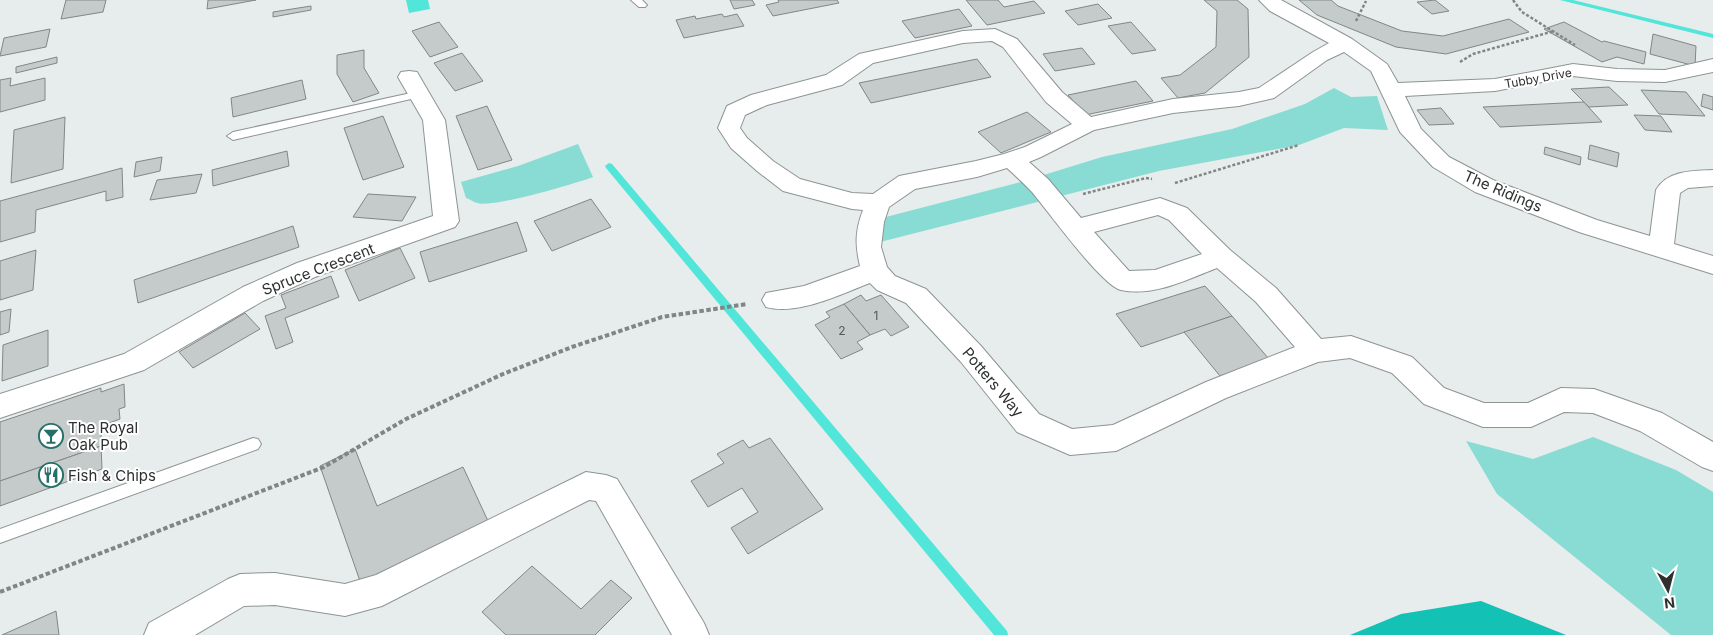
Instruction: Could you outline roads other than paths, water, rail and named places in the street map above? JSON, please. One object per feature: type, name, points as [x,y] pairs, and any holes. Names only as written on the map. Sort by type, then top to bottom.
[{"type":"street","name":"The Ridings","points":[[1269,0],[1277,7],[1345,43],[1380,68],[1411,132],[1441,162],[1484,186],[1588,226],[1713,265]]},
{"type":"street","points":[[878,203],[852,201],[792,185],[739,144],[729,128],[735,111],[759,100],[834,80],[866,58],[962,38],[995,35],[1010,43],[1054,97],[1087,125]]},
{"type":"street","points":[[776,300],[806,296],[875,271],[868,247],[871,222],[878,203],[908,182],[977,169],[1012,159],[1033,152],[1087,125],[1173,106],[1240,99],[1266,93],[1320,56],[1345,43]]},
{"type":"street","name":"Tubby Drive","points":[[1392,90],[1495,85],[1573,70],[1617,75],[1665,76],[1694,71],[1713,65]]},
{"type":"street","name":"Spruce Crescent","points":[[0,406],[134,362],[253,294],[306,270],[446,221],[434,120],[415,86]]},
{"type":"street","points":[[1012,159],[1054,202],[1109,268],[1123,281],[1156,280],[1221,257]]},
{"type":"street","points":[[1661,249],[1668,190],[1682,180],[1713,178]]},
{"type":"street","points":[[1076,228],[1160,206],[1178,214],[1221,257],[1266,295],[1315,352]]},
{"type":"street","name":"Potters Way","points":[[875,271],[886,283],[916,296],[971,354],[1028,423],[1070,442],[1116,438],[1216,390],[1315,352],[1351,347],[1402,366],[1434,396],[1483,415],[1531,415],[1561,400],[1594,401],[1651,422],[1713,458]]},
{"type":"street","points":[[162,635],[240,590],[275,589],[345,600],[382,590],[586,486],[606,489],[691,635]]},
{"type":"lane","points":[[233,136],[415,86]]},
{"type":"lane","points":[[0,536],[253,444]]},
{"type":"waterway","points":[[1564,0],[1713,36]]},
{"type":"waterway","points":[[609,166],[1002,635]]},
{"type":"place","name":"The Royal Oak Pub","points":[[51,436]]},
{"type":"place","name":"Fish & Chips","points":[[51,475]]}]
